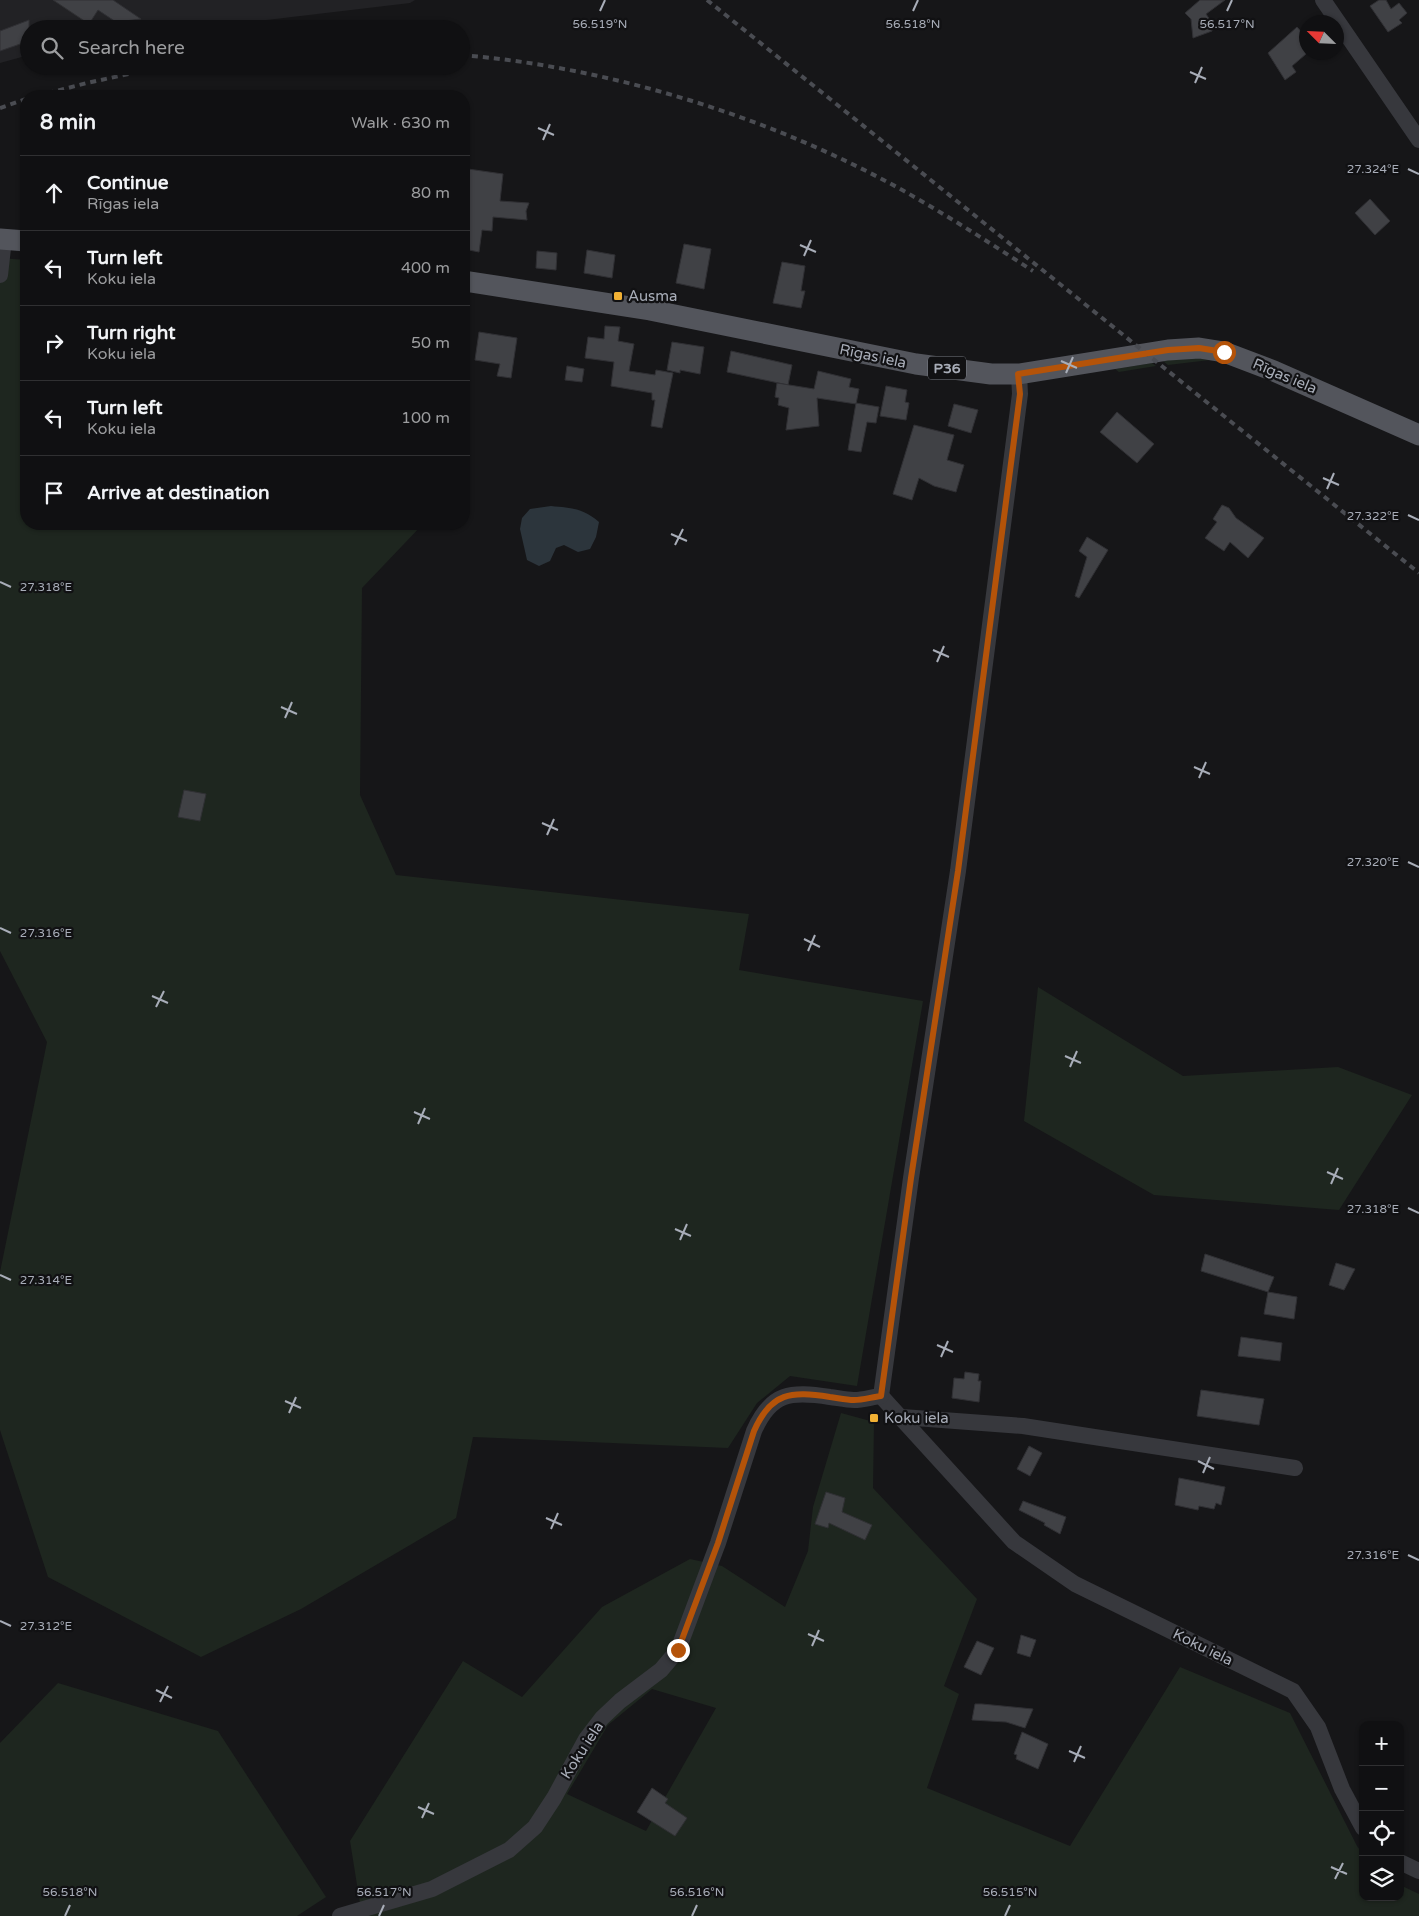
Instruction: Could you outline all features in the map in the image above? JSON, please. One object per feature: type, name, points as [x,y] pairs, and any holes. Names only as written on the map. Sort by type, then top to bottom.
[{"type":"main road","points":[[2,239],[20,240]]},
{"type":"main road","name":"Rīgas iela","points":[[470,282],[650,310],[916,364],[991,374],[1018,374],[1168,350],[1199,348],[1224,352],[1250,361],[1419,435]]},
{"type":"street","points":[[1323,0],[1419,140]]},
{"type":"street","points":[[0,275],[2,239]]},
{"type":"street","points":[[881,1396],[911,1178],[961,852],[1020,394],[1018,374]]},
{"type":"street","name":"Koku iela","points":[[340,1916],[432,1889],[509,1850],[535,1827],[546,1812],[586,1739],[602,1718],[620,1701],[661,1670],[678,1650],[718,1543],[759,1418],[768,1406],[781,1399],[799,1394],[853,1400],[881,1396],[1014,1542],[1075,1584],[1294,1691],[1318,1727],[1342,1789],[1359,1821]]},
{"type":"street","points":[[902,1417],[1023,1426],[1295,1468]]},
{"type":"street","points":[[1404,1864],[1419,1871]]},
{"type":"shaded area","points":[[0,0],[415,0],[410,3],[267,20],[20,20],[20,57],[0,63]]},
{"type":"shaded area","points":[[0,258],[20,260],[20,530],[417,530],[362,588],[360,795],[396,875],[749,914],[739,970],[923,1001],[857,1386],[790,1376],[757,1403],[728,1448],[473,1437],[456,1518],[301,1609],[201,1657],[48,1577],[0,1430],[0,1272],[47,1042],[0,951]]},
{"type":"shaded area","points":[[1188,357],[1210,360],[1168,365],[1163,361]]},
{"type":"shaded area","points":[[1152,363],[1156,366],[1119,372],[1115,369]]},
{"type":"shaded area","points":[[551,506],[576,509],[593,517],[599,522],[596,537],[590,549],[578,552],[564,545],[556,548],[550,561],[539,566],[527,560],[520,529],[522,518],[530,509]]},
{"type":"shaded area","points":[[1038,987],[1183,1076],[1338,1067],[1412,1095],[1339,1210],[1154,1195],[1024,1121]]},
{"type":"shaded area","points":[[841,1413],[874,1422],[873,1488],[977,1599],[944,1686],[959,1694],[927,1788],[1070,1846],[1180,1667],[1290,1713],[1359,1849],[1359,1901],[1404,1901],[1404,1887],[1419,1894],[1419,1916],[362,1916],[350,1841],[463,1661],[522,1697],[602,1607],[690,1559],[722,1566],[785,1607],[808,1551],[813,1507]],"holes":[[[652,1689],[716,1708],[646,1831],[567,1794],[608,1725]]]},
{"type":"shaded area","points":[[58,1683],[218,1731],[326,1897],[297,1916],[0,1916],[0,1743]]},
{"type":"building","points":[[53,0],[113,0],[141,19],[113,20],[98,10],[92,20],[83,20]]},
{"type":"building","points":[[1200,0],[1225,0],[1206,14],[1212,23],[1212,31],[1193,38],[1191,19],[1185,13]]},
{"type":"building","points":[[1379,0],[1386,0],[1391,9],[1399,3],[1407,13],[1399,20],[1402,23],[1388,32],[1370,6]]},
{"type":"building","points":[[20,23],[20,44],[0,51],[0,31]]},
{"type":"building","points":[[1297,27],[1299,29],[1299,60],[1292,66],[1296,72],[1285,80],[1268,53]]},
{"type":"building","points":[[470,169],[503,174],[500,201],[529,203],[526,211],[527,220],[493,217],[492,231],[482,230],[479,252],[470,250]]},
{"type":"building","points":[[1370,199],[1390,221],[1375,235],[1355,213]]},
{"type":"building","points":[[684,244],[711,249],[704,289],[676,283]]},
{"type":"building","points":[[587,250],[615,255],[612,278],[584,273]]},
{"type":"building","points":[[537,251],[557,253],[556,270],[536,268]]},
{"type":"building","points":[[782,262],[805,266],[801,291],[805,291],[801,308],[773,303]]},
{"type":"building","points":[[605,326],[620,327],[618,341],[634,344],[629,371],[655,375],[656,370],[673,373],[662,428],[651,426],[655,400],[652,400],[652,393],[611,386],[614,362],[585,358],[588,337],[604,339]]},
{"type":"building","points":[[479,332],[517,338],[511,378],[497,376],[500,364],[475,360]]},
{"type":"building","points":[[672,342],[704,347],[700,374],[680,370],[680,373],[667,370]]},
{"type":"building","points":[[731,351],[792,365],[788,385],[727,372]]},
{"type":"building","points":[[567,366],[584,369],[582,382],[565,380]]},
{"type":"building","points":[[818,371],[851,379],[849,387],[859,389],[856,404],[817,398],[819,426],[786,430],[789,408],[778,405],[779,398],[775,397],[777,383],[814,389]]},
{"type":"building","points":[[886,386],[907,390],[905,402],[909,403],[906,420],[880,416]]},
{"type":"building","points":[[856,403],[879,407],[876,423],[867,422],[861,452],[848,450]]},
{"type":"building","points":[[954,404],[978,410],[971,433],[948,426]]},
{"type":"building","points":[[1117,412],[1154,444],[1137,463],[1100,432]]},
{"type":"building","points":[[914,425],[954,435],[947,460],[964,465],[956,492],[934,486],[919,478],[912,500],[893,494]]},
{"type":"building","points":[[1222,505],[1229,508],[1236,518],[1264,538],[1248,558],[1230,542],[1224,551],[1205,538],[1217,522],[1213,519]]},
{"type":"building","points":[[1087,537],[1108,550],[1079,598],[1075,596],[1087,557],[1079,551]]},
{"type":"building","points":[[184,790],[206,794],[200,821],[178,817]]},
{"type":"building","points":[[1205,1254],[1274,1277],[1268,1292],[1201,1271]]},
{"type":"building","points":[[1336,1263],[1355,1269],[1344,1290],[1329,1285]]},
{"type":"building","points":[[1268,1292],[1297,1297],[1294,1319],[1264,1314]]},
{"type":"building","points":[[1241,1337],[1282,1343],[1280,1361],[1238,1356]]},
{"type":"building","points":[[965,1372],[979,1374],[978,1381],[981,1381],[979,1402],[952,1398],[954,1378],[964,1379]]},
{"type":"building","points":[[1201,1390],[1264,1399],[1259,1425],[1197,1416]]},
{"type":"building","points":[[1029,1446],[1042,1453],[1030,1476],[1017,1469]]},
{"type":"building","points":[[1179,1478],[1225,1487],[1221,1505],[1216,1503],[1214,1509],[1199,1506],[1198,1510],[1175,1505]]},
{"type":"building","points":[[826,1492],[845,1498],[842,1512],[872,1525],[865,1540],[829,1523],[828,1528],[815,1524]]},
{"type":"building","points":[[1023,1501],[1066,1517],[1060,1534],[1044,1525],[1045,1523],[1019,1510]]},
{"type":"building","points":[[1021,1635],[1036,1640],[1030,1657],[1017,1653]]},
{"type":"building","points":[[977,1641],[994,1648],[981,1675],[964,1667]]},
{"type":"building","points":[[975,1704],[1033,1709],[1025,1728],[1006,1722],[972,1720]]},
{"type":"building","points":[[1022,1732],[1048,1744],[1038,1769],[1016,1759],[1017,1755],[1014,1754]]},
{"type":"building","points":[[652,1788],[668,1799],[665,1803],[687,1818],[675,1836],[637,1812]]},
{"type":"railway","points":[[707,0],[1419,573]]},
{"type":"railway","points":[[470,56],[517,61],[575,71],[632,84],[746,119],[853,165],[904,191],[1033,271]]},
{"type":"railway","points":[[60,90],[124,75]]},
{"type":"railway","points":[[0,108],[20,101]]},
{"type":"place","name":"Ausma","points":[[618,296]]},
{"type":"place","name":"Koku iela","points":[[874,1418]]},
{"type":"route","points":[[678,1650],[718,1543],[754,1431],[759,1418],[768,1406],[793,1394],[806,1393],[853,1400],[881,1396],[911,1178],[958,871],[1020,394],[1018,374],[1168,350],[1199,348],[1224,352]]}]
